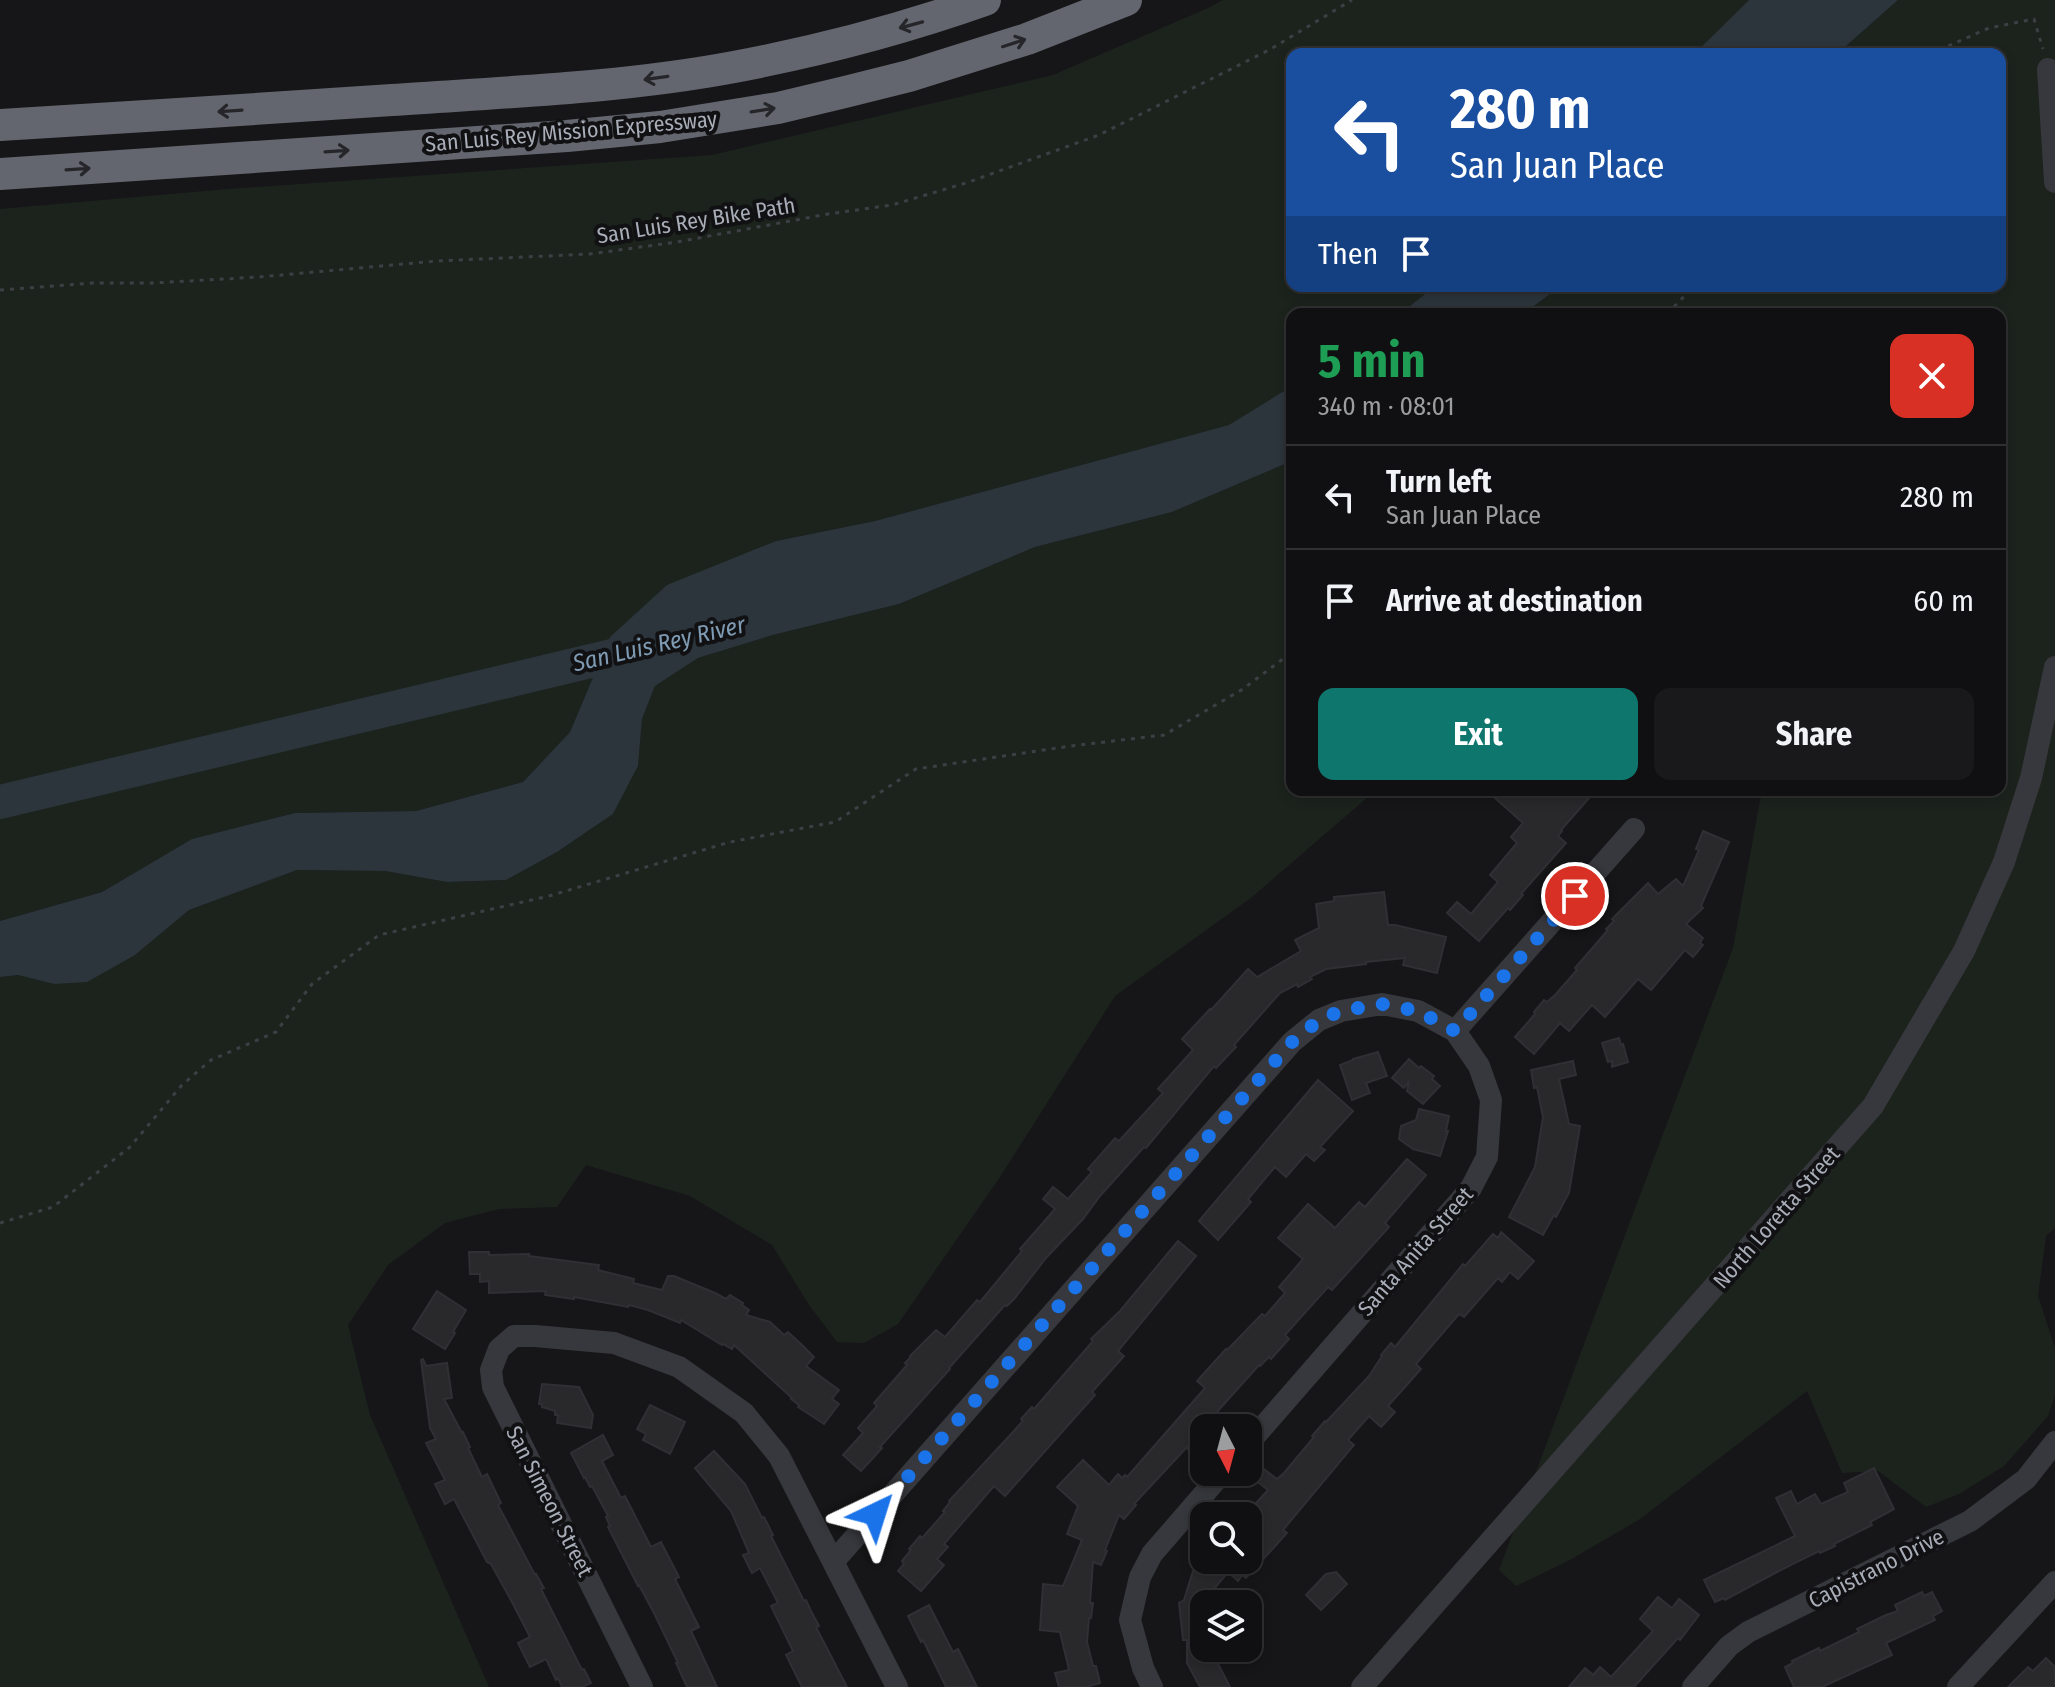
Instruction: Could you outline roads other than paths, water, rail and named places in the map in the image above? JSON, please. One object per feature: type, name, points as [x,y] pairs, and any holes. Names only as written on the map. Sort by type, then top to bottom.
[{"type":"highway","name":"San Luis Rey Mission Expressway","points":[[0,125],[633,81],[732,67],[804,52],[922,22],[985,0]]},
{"type":"highway","name":"San Luis Rey Mission Expressway","points":[[0,174],[660,127],[778,108],[909,76],[1027,39],[1126,0]]},
{"type":"street","points":[[2048,69],[2055,182]]},
{"type":"street","name":"North Loretta Street","points":[[1362,1687],[1873,1106],[1964,951],[2004,862],[2031,778],[2055,667]]},
{"type":"street","points":[[897,1687],[834,1561],[1292,1042],[1319,1020],[1341,1011],[1382,1004],[1418,1011],[1455,1031],[1634,829]]},
{"type":"street","name":"Santa Anita Street","points":[[1262,1428],[1471,1188],[1487,1157],[1491,1100],[1479,1066],[1455,1031]]},
{"type":"street","name":"San Simeon Street","points":[[642,1687],[493,1387],[491,1370],[499,1349],[514,1336],[614,1343],[679,1367],[744,1413],[779,1456],[834,1561]]},
{"type":"street","name":"Capistrano Drive","points":[[1693,1687],[1729,1646],[1748,1632],[1970,1521],[2026,1479],[2055,1442]]},
{"type":"street","points":[[1152,1687],[1143,1668],[1130,1620],[1140,1577],[1152,1554],[1211,1486]]},
{"type":"street","points":[[1958,1687],[2053,1589]]},
{"type":"water","points":[[1749,0],[1898,0],[1844,48],[1700,48]]},
{"type":"water","points":[[1428,292],[1553,292],[1531,308],[1408,308]]},
{"type":"water","points":[[1286,390],[1286,464],[1172,512],[1035,547],[899,604],[773,635],[698,658],[655,686],[642,719],[638,766],[613,814],[557,852],[506,880],[447,882],[385,871],[297,870],[189,910],[135,955],[87,982],[54,984],[18,975],[0,977],[0,921],[102,892],[192,839],[295,813],[416,811],[523,782],[570,732],[610,637],[667,585],[776,541],[875,521],[1229,425]]},
{"type":"waterway","name":"San Luis Rey River","points":[[0,802],[645,648]]}]
